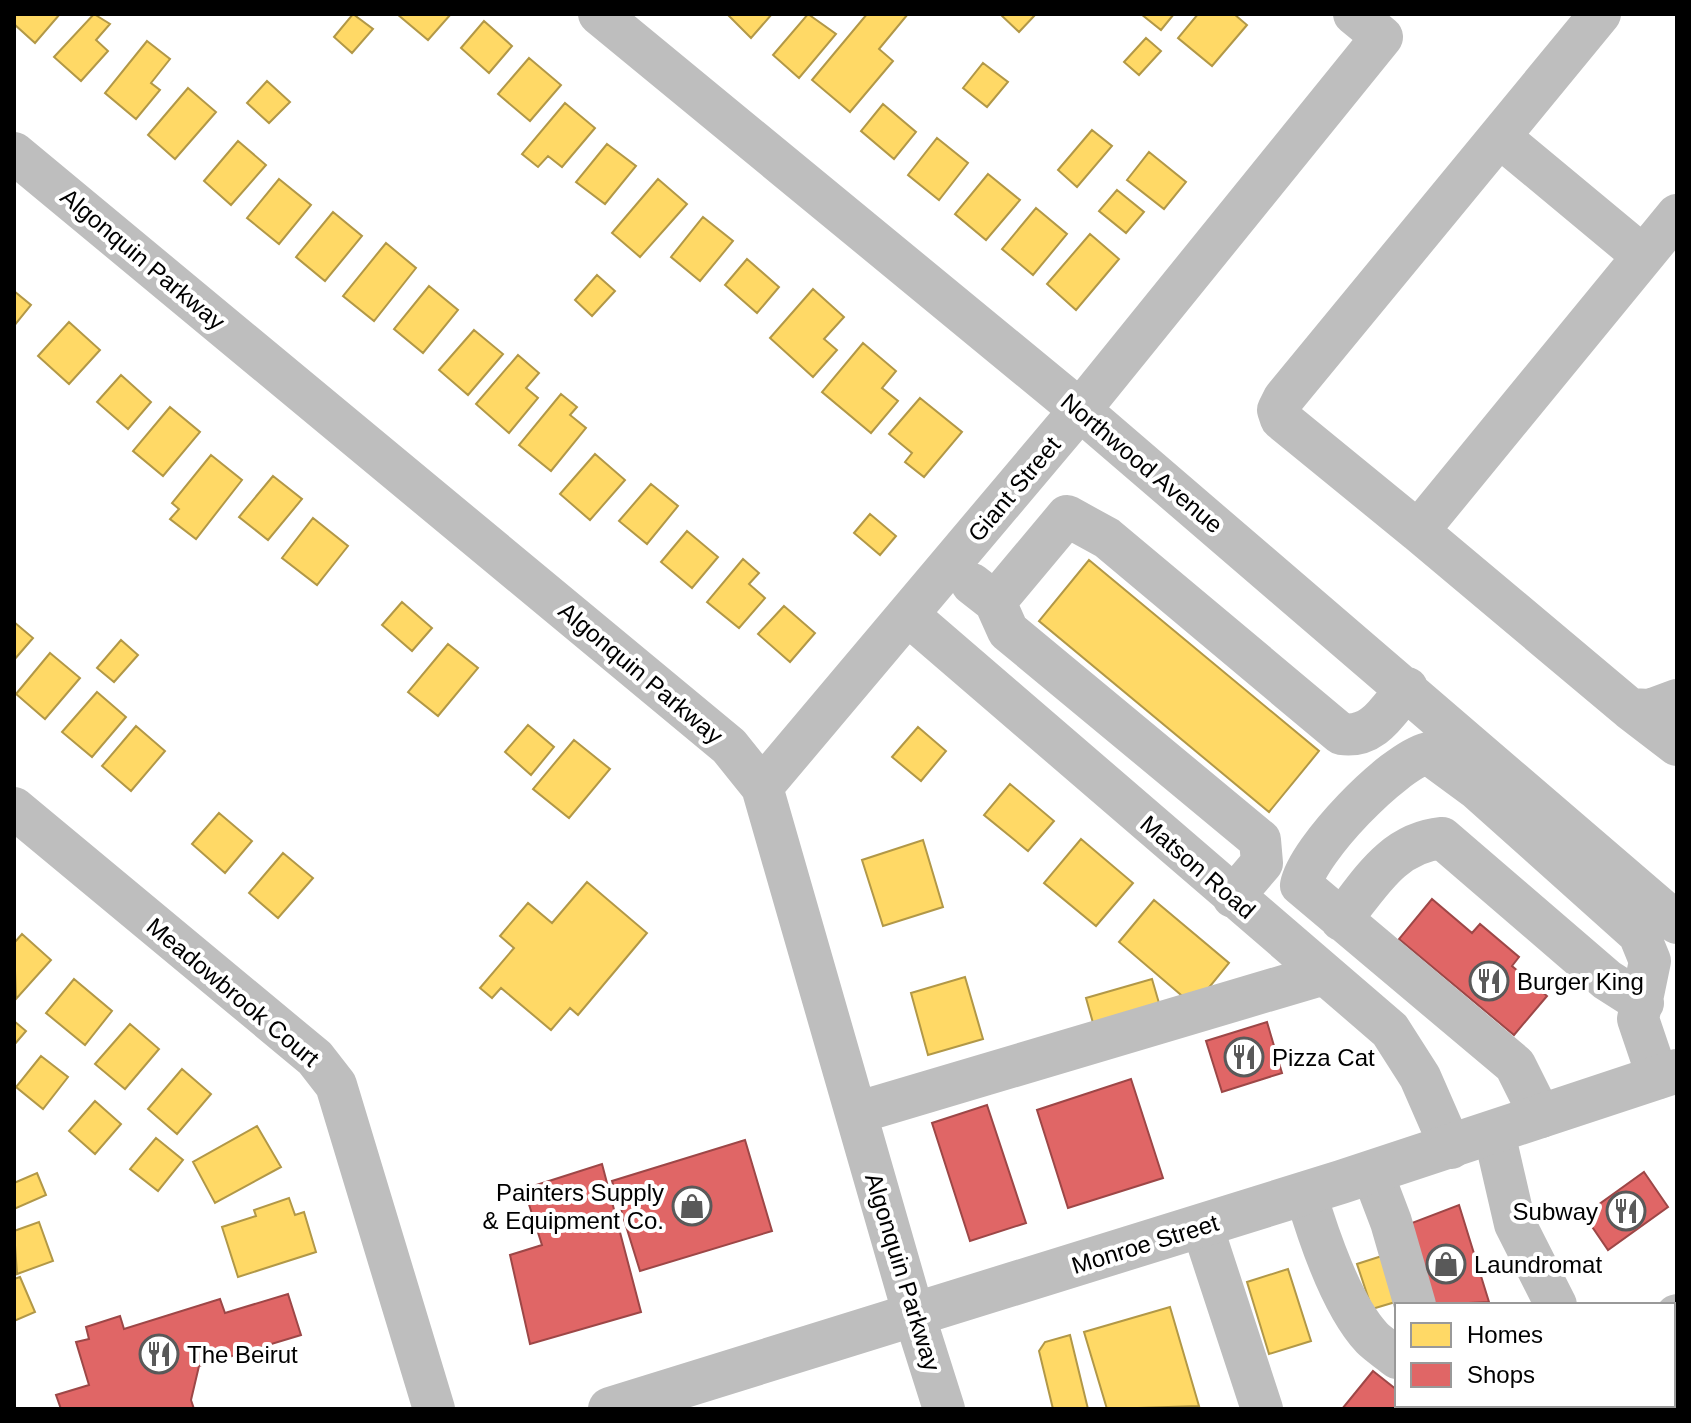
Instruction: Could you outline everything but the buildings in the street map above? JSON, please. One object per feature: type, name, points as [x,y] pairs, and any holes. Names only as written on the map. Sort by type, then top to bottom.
[{"type":"main road","name":"Monroe Street","points":[[610,1409],[1306,1194],[1541,1117],[1662,1082]]},
{"type":"street","name":"Northwood Avenue","points":[[599,14],[1080,410],[1677,923]]},
{"type":"street","points":[[1600,14],[1284,398],[1278,410],[1281,419],[1677,745]]},
{"type":"street","name":"Giant Street","points":[[762,787],[1080,410],[1368,26]]},
{"type":"street","points":[[1500,137],[1643,256]]},
{"type":"street","name":"Algonquin Parkway","points":[[14,153],[729,746],[762,787],[944,1409]]},
{"type":"street","points":[[1418,531],[1677,215]]},
{"type":"street","points":[[1022,479],[1067,516],[1107,538],[1341,734],[1356,736],[1369,732],[1407,688]]},
{"type":"street","points":[[995,602],[1067,516]]},
{"type":"street","points":[[950,565],[995,602],[1008,631],[1260,840],[1262,863],[1233,897]]},
{"type":"street","name":"Matson Road","points":[[908,615],[1390,1030],[1420,1077],[1451,1148]]},
{"type":"street","points":[[1630,709],[1650,710],[1677,700]]},
{"type":"street","points":[[1541,1117],[1515,1065],[1301,885],[1304,869],[1386,779],[1416,756],[1428,753],[1477,789],[1639,934],[1650,961],[1638,1019],[1662,1082]]},
{"type":"street","name":"Meadowbrook Court","points":[[14,808],[315,1058],[336,1085],[434,1409]]},
{"type":"street","points":[[1341,920],[1396,853],[1421,840],[1442,838],[1607,980],[1643,1003]]},
{"type":"street","points":[[856,1113],[1324,974]]},
{"type":"street","points":[[1494,1133],[1515,1224],[1555,1303]]},
{"type":"street","points":[[1372,1172],[1391,1222],[1414,1303]]},
{"type":"street","points":[[1306,1194],[1321,1246],[1359,1318],[1372,1338],[1393,1346]]},
{"type":"street","points":[[1202,1226],[1254,1407]]},
{"type":"place","name":"Burger King","points":[[1489,981]]},
{"type":"place","name":"Pizza Cat","points":[[1244,1057]]},
{"type":"place","name":"Painters Supply & Equipment Co.","points":[[692,1206]]},
{"type":"place","name":"Subway","points":[[1626,1211]]},
{"type":"place","name":"Laundromat","points":[[1446,1264]]},
{"type":"place","name":"The Beirut","points":[[159,1354]]}]
